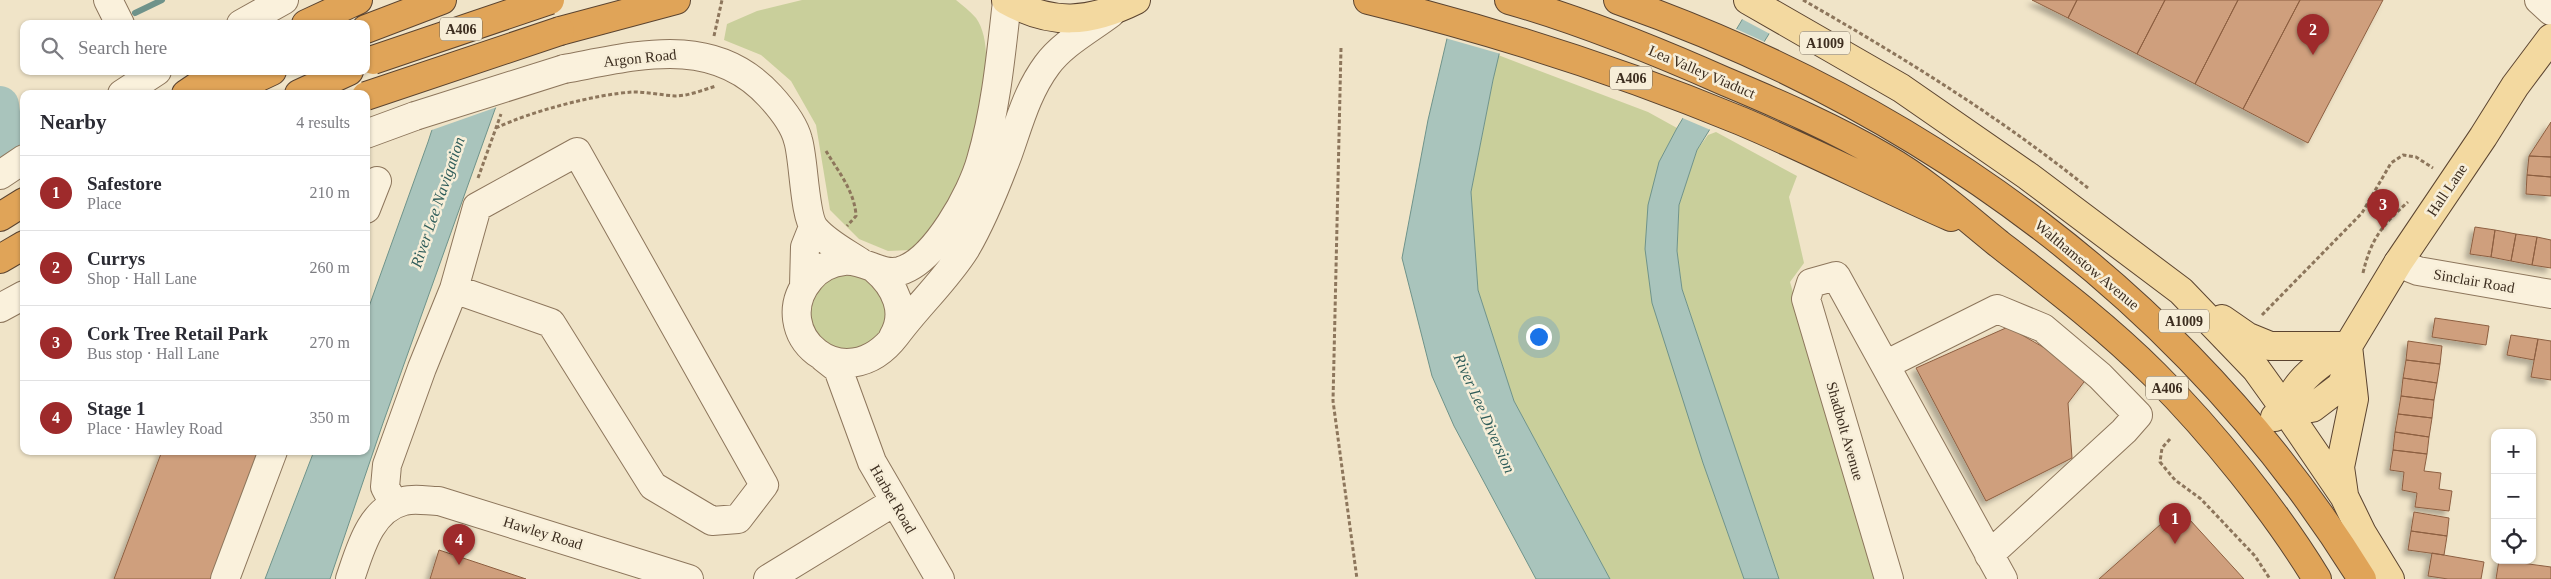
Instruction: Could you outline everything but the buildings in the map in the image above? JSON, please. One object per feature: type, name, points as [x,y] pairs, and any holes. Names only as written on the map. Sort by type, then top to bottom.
[{"type":"highway","points":[[315,20],[358,0]]},
{"type":"highway","name":"A406","points":[[375,25],[442,0]]},
{"type":"highway","name":"A406","points":[[370,62],[550,0]]},
{"type":"highway","points":[[370,95],[560,31],[676,0]]},
{"type":"highway","name":"A406","points":[[1368,0],[1512,39],[1633,79],[1742,122],[1982,230],[2069,299],[2155,375],[2230,460],[2301,553],[2317,579]]},
{"type":"highway","name":"Lea Valley Viaduct","points":[[1510,0],[1597,29],[1664,55],[1826,126],[1887,159],[1947,199],[1982,230]]},
{"type":"highway","name":"Walthamstow Avenue","points":[[1618,0],[1659,14],[1747,52],[1831,92],[1892,126],[1995,190],[2071,249],[2132,301],[2222,392],[2264,440],[2332,531],[2362,579]]},
{"type":"highway","points":[[192,90],[214,75]]},
{"type":"highway","points":[[232,90],[263,75]]},
{"type":"highway","points":[[309,90],[340,75]]},
{"type":"highway","points":[[0,217],[20,204]]},
{"type":"highway","points":[[0,260],[20,248]]},
{"type":"main road","points":[[1006,1],[1039,15],[1077,19],[1111,13],[1136,0]]},
{"type":"main road","name":"A1009","points":[[1748,0],[1901,88],[2094,224],[2182,291],[2248,337],[2270,346],[2349,355]]},
{"type":"main road","name":"Hall Lane","points":[[2280,413],[2312,408],[2341,386],[2349,355],[2398,263],[2483,138],[2515,86],[2551,38]]},
{"type":"main road","name":"A1009","points":[[2094,224],[2280,413]]},
{"type":"main road","points":[[2182,291],[2256,369],[2336,506],[2362,533]]},
{"type":"main road","points":[[2344,496],[2340,467],[2343,442],[2353,412],[2349,355]]},
{"type":"main road","points":[[2280,413],[2344,496],[2362,533],[2390,579]]},
{"type":"street","points":[[108,0],[118,20]]},
{"type":"street","points":[[248,20],[284,0]]},
{"type":"street","points":[[2539,0],[2551,11]]},
{"type":"street","points":[[813,227],[828,242],[868,266],[889,281],[897,296],[900,314],[896,332],[882,351],[860,363],[842,364],[824,358],[810,348],[797,318],[798,301],[804,286],[815,273],[828,265],[844,261],[868,266],[888,274],[903,270],[922,260],[945,235],[983,153],[994,104],[1006,1]]},
{"type":"street","points":[[854,416],[866,366],[882,351],[909,318],[926,301],[966,248],[993,193],[1032,89],[1048,64],[1059,52],[1111,13]]},
{"type":"street","name":"Argon Road","points":[[370,133],[564,68],[666,53],[687,53],[728,64],[749,76],[778,104],[798,139],[813,227],[805,247],[804,286]]},
{"type":"street","points":[[127,90],[147,75]]},
{"type":"street","points":[[350,579],[362,544],[373,524],[394,504],[385,487],[387,465],[422,368],[454,289],[477,207],[577,152],[764,485],[738,519],[712,521],[653,486],[551,323],[454,289]]},
{"type":"street","points":[[0,175],[20,162]]},
{"type":"street","points":[[370,198],[377,181]]},
{"type":"street","name":"Sinclair Road","points":[[2398,263],[2418,272],[2551,294]]},
{"type":"street","name":"Shadbolt Avenue","points":[[1885,366],[1836,276],[1811,283],[1806,299],[1889,579]]},
{"type":"street","points":[[0,308],[20,297]]},
{"type":"street","points":[[1989,554],[2124,431],[2138,415],[2100,376],[2043,328],[1997,309],[1885,366],[1989,554],[2003,579]]},
{"type":"street","name":"Harbet Road","points":[[824,358],[838,369],[872,462],[940,579]]},
{"type":"street","points":[[225,579],[272,455]]},
{"type":"street","name":"Hawley Road","points":[[394,504],[406,500],[439,501],[689,579]]},
{"type":"street","points":[[768,579],[894,502]]},
{"type":"path","points":[[708,58],[722,0]]},
{"type":"path","points":[[1803,0],[1910,61]]},
{"type":"path","points":[[1341,48],[1334,401],[1357,579]]},
{"type":"path","points":[[496,129],[524,116],[612,95],[635,92],[677,96],[720,85]]},
{"type":"path","points":[[821,143],[850,190],[856,206],[856,216],[844,231]]},
{"type":"path","points":[[2262,315],[2362,213],[2391,163],[2404,154],[2416,157],[2434,169]]},
{"type":"path","points":[[2170,439],[2162,448],[2160,462],[2174,480],[2201,499],[2249,550],[2270,579]]},
{"type":"green space","points":[[802,0],[956,0],[976,18],[984,37],[986,63],[984,93],[977,125],[968,156],[945,210],[934,228],[912,250],[888,251],[859,239],[830,210],[816,125],[791,81],[761,55],[724,40],[727,24],[757,11]]},
{"type":"green space","points":[[1498,55],[1648,112],[1677,128],[1659,162],[1703,463],[1744,579],[1610,579],[1514,401],[1478,290],[1471,192]]},
{"type":"green space","points":[[1716,132],[1797,176],[1789,197],[1804,263],[1790,282],[1875,579],[1779,579],[1682,289],[1677,251],[1679,205],[1697,150],[1708,135]]},
{"type":"green space","points":[[841,275],[855,276],[868,281],[878,289],[886,302],[886,326],[864,351],[831,351],[810,325],[811,307],[815,294],[825,283]]},
{"type":"water","name":"River Lee Navigation","points":[[474,0],[534,0],[383,423],[330,579],[265,579],[312,455],[370,455],[370,304],[428,142]]},
{"type":"water","name":"River Lee Diversion","points":[[1456,0],[1512,0],[1493,80],[1471,192],[1478,290],[1514,401],[1610,579],[1536,579],[1454,426],[1432,376],[1402,258],[1428,120]]},
{"type":"water","points":[[1754,0],[1790,0],[1697,150],[1679,205],[1677,251],[1682,289],[1779,579],[1744,579],[1703,463],[1652,303],[1645,249],[1648,205],[1659,162],[1677,128]]},
{"type":"pier","points":[[471,0],[537,0],[500,106],[429,131]]},
{"type":"pier","points":[[1454,0],[1514,0],[1501,54],[1445,38]]},
{"type":"pier","points":[[1751,0],[1793,0],[1772,35],[1740,18]]},
{"type":"pier","points":[[1734,28],[1767,43],[1713,131],[1680,117]]},
{"type":"waterway","points":[[135,13],[162,0]]},
{"type":"waterway","points":[[0,105],[5,143]]},
{"type":"place","name":"Currys","points":[[2313,55]]},
{"type":"place","name":"Cork Tree Retail Park","points":[[2383,230]]},
{"type":"place","name":"Safestore","points":[[2175,544]]},
{"type":"place","name":"Stage 1","points":[[459,565]]}]
